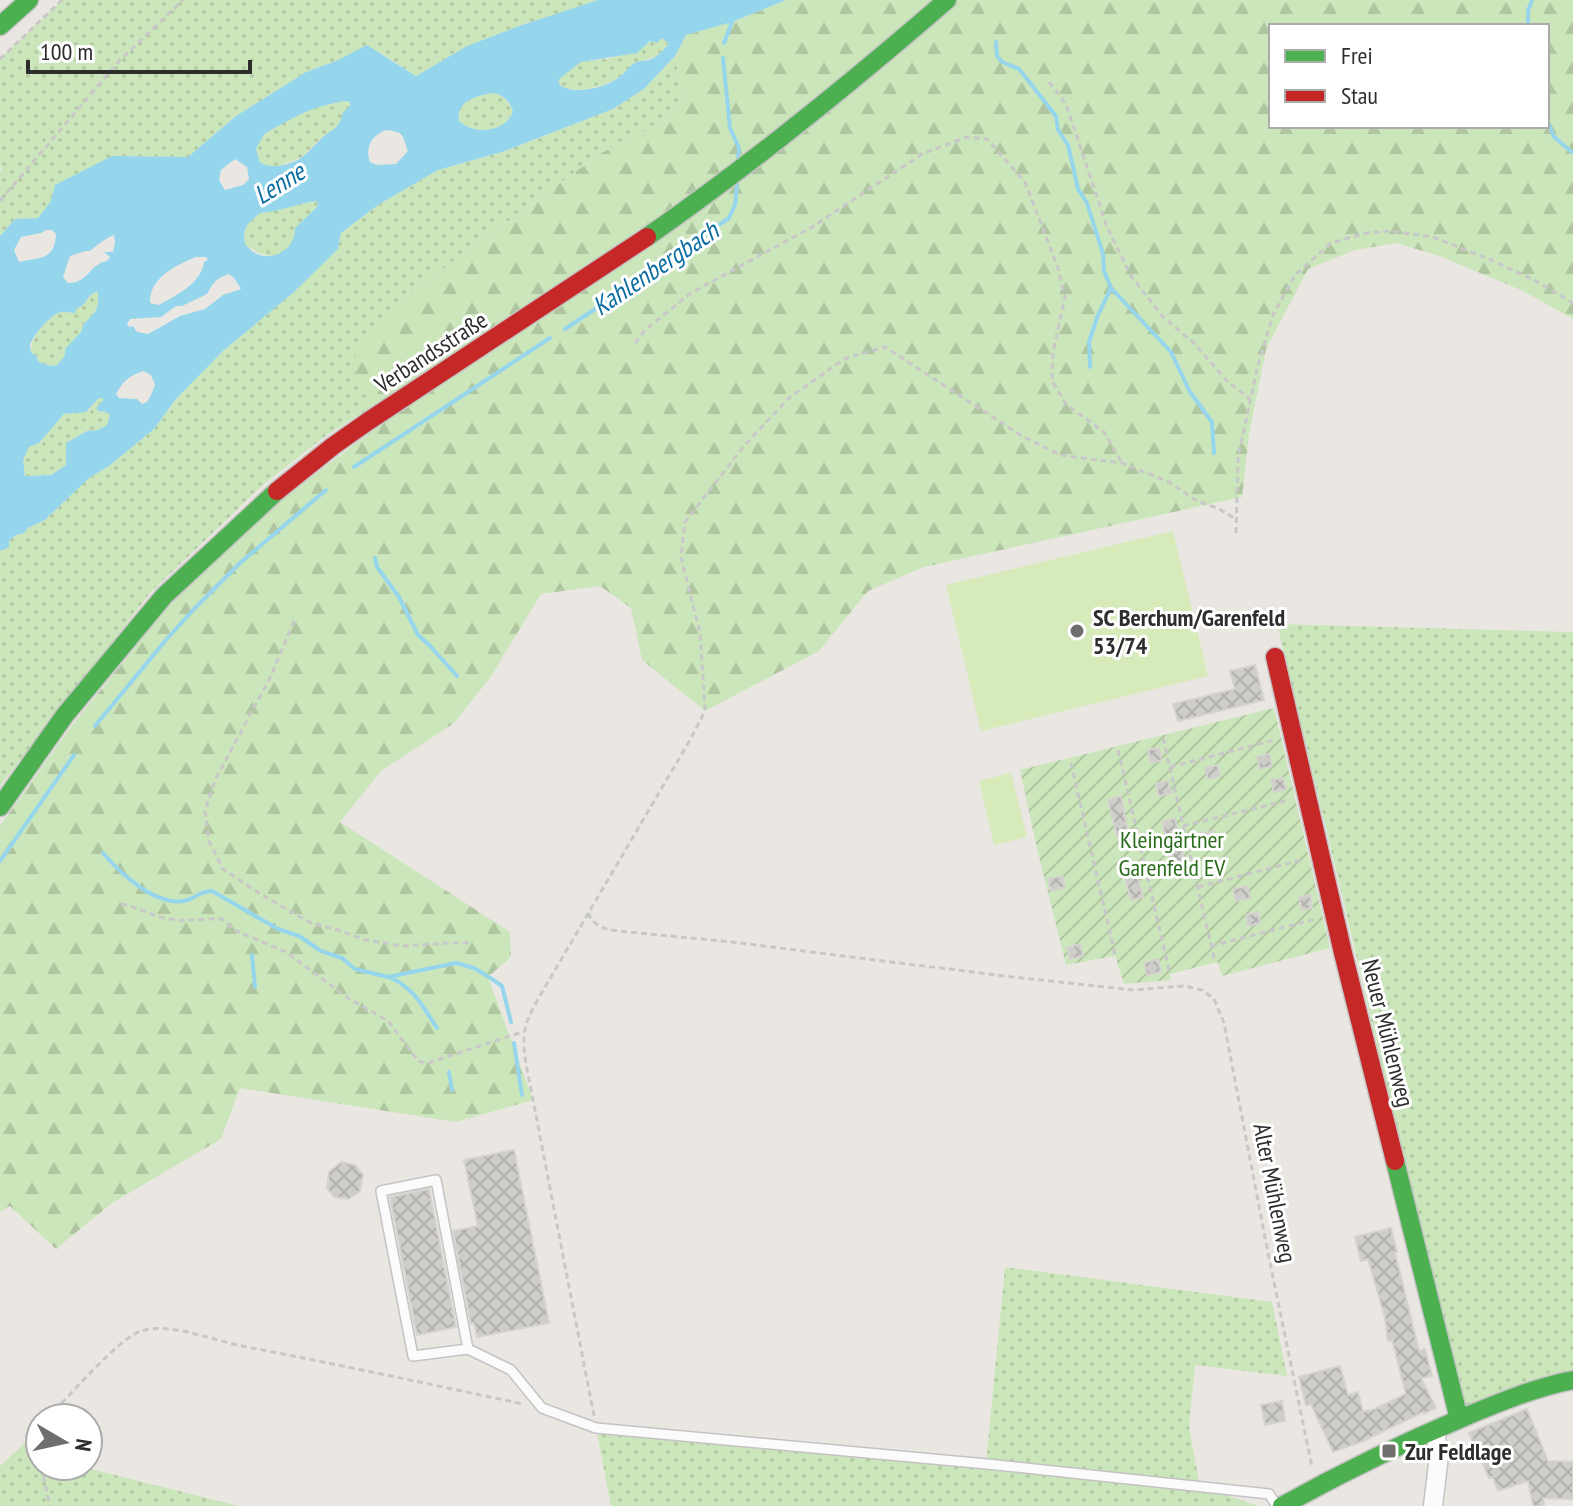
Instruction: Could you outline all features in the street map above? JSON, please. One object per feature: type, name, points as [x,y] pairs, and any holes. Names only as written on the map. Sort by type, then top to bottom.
[{"type":"main road","points":[[0,26],[29,0]]},
{"type":"main road","name":"Verbandsstraße","points":[[0,807],[65,715],[164,596],[271,496],[367,422],[585,281],[716,189],[861,75],[947,0]]},
{"type":"main road","name":"Neuer Mühlenweg","points":[[1275,657],[1334,914],[1459,1419]]},
{"type":"main road","points":[[1279,1506],[1459,1419],[1528,1392],[1573,1380]]},
{"type":"street","points":[[1433,1506],[1439,1456],[1435,1430]]},
{"type":"lane","points":[[468,1349],[436,1180],[381,1191],[413,1356],[468,1349],[511,1370],[542,1408],[596,1428],[1269,1494],[1279,1506]]},
{"type":"path","points":[[0,59],[62,0]]},
{"type":"path","points":[[0,201],[119,61],[183,0]]},
{"type":"path","points":[[1049,82],[1066,104],[1107,227],[1131,276],[1163,317],[1194,343],[1227,381],[1251,400]]},
{"type":"path","points":[[635,343],[644,331],[691,293],[812,227],[922,154],[967,137],[987,139],[1025,182],[1058,268],[1065,297],[1053,352],[1052,381],[1066,404],[1104,432],[1122,463]]},
{"type":"path","points":[[1236,533],[1238,457],[1258,365],[1273,315],[1295,275],[1331,243],[1366,233],[1390,231],[1433,237],[1534,280],[1573,303]]},
{"type":"path","points":[[596,1428],[533,1100],[525,1054],[525,1031],[545,987],[705,711],[700,633],[681,557],[685,522],[744,446],[789,398],[844,359],[885,347],[1022,436],[1060,455],[1122,463],[1169,482],[1197,501],[1236,519]]},
{"type":"path","points":[[294,621],[271,676],[215,780],[205,811],[209,841],[223,869],[311,923],[366,940],[402,946],[470,943]]},
{"type":"path","points":[[1170,767],[1294,735]]},
{"type":"path","points":[[1163,738],[1215,962]]},
{"type":"path","points":[[1118,750],[1170,974]]},
{"type":"path","points":[[1071,763],[1115,955]]},
{"type":"path","points":[[1183,826],[1307,796]]},
{"type":"path","points":[[1198,887],[1321,855]]},
{"type":"path","points":[[121,904],[166,919],[193,922],[222,919],[234,930],[286,952],[348,998],[388,1021],[418,1061],[428,1063],[525,1031]]},
{"type":"path","name":"Alter Mühlenweg","points":[[588,913],[602,929],[1124,989],[1184,986],[1202,990],[1214,999],[1224,1023],[1313,1471],[1320,1485]]},
{"type":"path","points":[[1211,946],[1334,914]]},
{"type":"path","points":[[64,1402],[118,1346],[138,1332],[161,1327],[542,1408]]},
{"type":"path","points":[[45,1482],[50,1506]]},
{"type":"green space","points":[[62,0],[598,0],[467,46],[416,76],[381,53],[336,61],[306,72],[236,116],[188,157],[112,156],[51,201],[38,218],[15,219],[0,236],[0,59]]},
{"type":"green space","points":[[786,0],[1573,0],[1573,319],[1523,291],[1442,257],[1397,243],[1355,250],[1308,269],[1266,349],[1249,434],[1242,497],[924,567],[868,591],[819,651],[705,711],[642,660],[631,608],[600,586],[541,594],[490,678],[454,723],[381,771],[340,822],[510,932],[511,957],[488,977],[533,1100],[456,1122],[240,1088],[221,1139],[112,1203],[56,1249],[10,1206],[0,1212],[0,826],[70,728],[167,608],[272,507],[379,426],[351,361],[398,304],[603,152],[665,121],[683,102],[675,56],[686,35],[732,22]]},
{"type":"green space","points":[[662,37],[669,43],[660,53],[634,63],[612,81],[580,90],[564,88],[559,84],[558,79],[581,62],[611,58]]},
{"type":"green space","points":[[675,56],[683,102],[665,121],[603,152],[398,304],[371,407],[327,435],[265,483],[151,592],[0,786],[0,551],[8,547],[9,541],[45,520],[89,478],[109,466],[154,429],[176,399],[223,351],[293,293],[338,249],[341,233],[378,205],[438,170],[503,152],[613,109],[644,89]]},
{"type":"green space","points":[[493,93],[506,100],[513,112],[503,124],[481,130],[459,121],[464,104]]},
{"type":"green space","points":[[350,102],[350,106],[335,130],[321,138],[302,157],[280,166],[268,167],[259,161],[256,149],[264,134],[304,113]]},
{"type":"green space","points":[[317,200],[316,208],[285,251],[268,256],[245,244],[247,226],[260,213]]},
{"type":"green space","points":[[98,291],[95,312],[83,325],[64,357],[52,366],[39,362],[31,349],[44,323],[55,314],[77,307]]},
{"type":"green space","points":[[99,398],[104,398],[98,411],[110,415],[107,425],[87,431],[66,443],[66,466],[51,475],[25,476],[23,460],[29,447],[39,443],[64,414],[86,412]]},
{"type":"green space","name":"SC Berchum/Garenfeld 53/74","points":[[1173,531],[1208,676],[981,731],[946,585]]},
{"type":"green space","points":[[1277,624],[1573,632],[1573,1369],[1466,1405],[1461,1403]]},
{"type":"green space","name":"Kleingärtner Garenfeld EV","points":[[1274,708],[1330,948],[1222,976],[1218,962],[1170,974],[1171,980],[1124,984],[1115,956],[1066,965],[1020,770]]},
{"type":"green space","points":[[1011,773],[1027,837],[994,845],[979,781]]},
{"type":"green space","points":[[1005,1267],[1272,1302],[1287,1376],[1195,1365],[1189,1427],[1200,1487],[1259,1506],[611,1506],[596,1428],[986,1464]]},
{"type":"green space","points":[[24,1444],[24,1482],[104,1482],[104,1472],[239,1506],[0,1506],[0,1466]]},
{"type":"water","name":"Lenne","points":[[598,0],[786,0],[732,22],[686,35],[675,56],[644,89],[613,109],[502,152],[438,170],[378,205],[341,233],[338,249],[293,293],[223,351],[176,399],[154,429],[109,466],[89,478],[45,520],[16,535],[9,541],[9,547],[0,551],[0,236],[15,219],[38,218],[51,201],[55,185],[112,156],[188,157],[236,116],[306,72],[367,45],[416,76],[467,46]],"holes":[[[662,38],[669,44],[655,57],[634,63],[621,76],[605,85],[571,90],[559,84],[559,79],[581,62],[637,53],[650,41],[657,43]],[[497,94],[506,100],[513,112],[496,128],[473,128],[459,121],[459,114],[464,104],[474,98]],[[350,102],[336,127],[304,156],[280,166],[260,162],[256,149],[264,134],[327,105]],[[386,130],[397,132],[402,135],[408,151],[396,164],[377,165],[370,162],[369,157],[373,139]],[[235,159],[247,167],[249,179],[243,185],[225,190],[219,180],[221,170]],[[317,201],[318,204],[295,228],[288,247],[276,255],[262,256],[245,244],[245,229],[260,213]],[[46,230],[56,234],[49,253],[19,262],[14,250],[21,237]],[[114,235],[113,252],[104,252],[110,257],[107,261],[80,280],[68,283],[63,277],[70,256],[90,251]],[[196,257],[206,257],[208,260],[187,288],[159,305],[150,303],[154,286],[172,268]],[[229,274],[241,289],[223,295],[205,309],[180,316],[148,334],[137,332],[127,324],[130,319],[161,317],[176,306],[207,294],[220,278]],[[98,292],[95,312],[66,348],[64,357],[57,365],[39,362],[30,347],[37,332],[57,314],[75,313]],[[143,371],[151,375],[155,385],[147,402],[142,404],[137,399],[119,398],[116,394],[130,377]],[[99,398],[104,399],[96,408],[110,415],[107,425],[87,431],[66,443],[66,465],[51,475],[25,476],[23,460],[29,447],[39,443],[64,414],[86,412]]]},
{"type":"building","points":[[1255,665],[1264,700],[1178,721],[1173,704],[1235,689],[1230,671]]},
{"type":"building","points":[[1159,748],[1162,760],[1151,763],[1148,750]]},
{"type":"building","points":[[1269,754],[1272,766],[1260,769],[1257,757]]},
{"type":"building","points":[[1217,765],[1220,776],[1208,779],[1205,768]]},
{"type":"building","points":[[1283,778],[1286,789],[1274,792],[1271,780]]},
{"type":"building","points":[[1168,781],[1171,793],[1159,796],[1156,784]]},
{"type":"building","points":[[1121,796],[1128,833],[1117,836],[1108,800]]},
{"type":"building","points":[[1175,818],[1179,837],[1213,831],[1216,844],[1182,851],[1184,861],[1172,863],[1162,822]]},
{"type":"building","points":[[1222,859],[1224,871],[1212,873],[1210,861]]},
{"type":"building","points":[[1133,861],[1143,897],[1131,900],[1121,864]]},
{"type":"building","points":[[1062,876],[1065,887],[1051,891],[1048,879]]},
{"type":"building","points":[[1247,886],[1250,898],[1236,901],[1233,889]]},
{"type":"building","points":[[1310,895],[1312,908],[1302,910],[1299,897]]},
{"type":"building","points":[[1258,912],[1260,923],[1248,926],[1246,915]]},
{"type":"building","points":[[1080,944],[1083,956],[1070,959],[1067,948]]},
{"type":"building","points":[[1158,959],[1161,972],[1147,975],[1144,963]]},
{"type":"building","points":[[514,1150],[549,1323],[477,1337],[474,1323],[471,1324],[453,1231],[478,1226],[464,1160]]},
{"type":"building","points":[[341,1162],[355,1165],[363,1175],[360,1191],[349,1199],[334,1197],[327,1188],[329,1172]]},
{"type":"building","points":[[429,1189],[456,1327],[417,1335],[390,1197]]},
{"type":"building","points":[[1391,1228],[1419,1351],[1425,1349],[1432,1376],[1421,1378],[1436,1408],[1333,1452],[1311,1404],[1306,1405],[1299,1377],[1340,1366],[1348,1395],[1358,1392],[1363,1412],[1406,1394],[1392,1340],[1388,1341],[1385,1318],[1368,1259],[1361,1261],[1355,1237]]},
{"type":"building","points":[[1282,1401],[1285,1421],[1265,1425],[1261,1405]]},
{"type":"building","points":[[1527,1409],[1548,1461],[1573,1462],[1573,1499],[1543,1498],[1544,1506],[1533,1506],[1528,1481],[1498,1491],[1493,1477],[1489,1478],[1469,1433]]},
{"type":"waterway","points":[[1528,24],[1532,0]]},
{"type":"waterway","name":"Kahlenbergbach","points":[[724,43],[732,19]]},
{"type":"waterway","points":[[996,42],[997,56],[1002,62],[1019,69],[1056,116],[1058,130],[1068,145],[1078,189],[1087,203],[1111,288],[1171,352],[1190,392],[1212,422],[1214,453]]},
{"type":"waterway","name":"Kahlenbergbach","points":[[723,58],[730,128],[739,148],[738,160]]},
{"type":"waterway","points":[[1549,124],[1554,137],[1573,153]]},
{"type":"waterway","name":"Kahlenbergbach","points":[[565,329],[729,218],[735,205],[737,184]]},
{"type":"waterway","points":[[1090,367],[1089,342],[1111,288]]},
{"type":"waterway","name":"Kahlenbergbach","points":[[354,467],[550,338]]},
{"type":"waterway","name":"Kahlenbergbach","points":[[95,726],[194,609],[240,563],[326,490]]},
{"type":"waterway","points":[[375,558],[377,567],[399,597],[418,635],[457,676]]},
{"type":"waterway","name":"Kahlenbergbach","points":[[0,861],[74,755]]},
{"type":"waterway","points":[[103,853],[130,879],[153,895],[176,901],[212,891],[278,929],[342,958],[355,969],[388,977],[456,963],[474,968],[502,986],[511,1022]]},
{"type":"waterway","points":[[252,955],[255,987]]},
{"type":"waterway","points":[[391,978],[412,993],[437,1028]]},
{"type":"waterway","points":[[514,1043],[522,1095]]},
{"type":"waterway","points":[[449,1072],[452,1090]]},
{"type":"traffic: fast","points":[[0,26],[29,0]]},
{"type":"traffic: fast","points":[[647,237],[800,123],[947,0]]},
{"type":"traffic: fast","points":[[0,807],[65,715],[164,596],[277,491]]},
{"type":"traffic: fast","points":[[1395,1161],[1459,1419]]},
{"type":"traffic: fast","points":[[1282,1506],[1351,1469],[1445,1425],[1520,1395],[1573,1380]]},
{"type":"traffic: jam","points":[[277,491],[367,422],[647,237]]},
{"type":"traffic: jam","points":[[1275,657],[1343,953],[1395,1161]]},
{"type":"place","name":"SC Berchum/Garenfeld 53/74","points":[[1077,631]]},
{"type":"place","name":"Zur Feldlage","points":[[1389,1451]]}]
